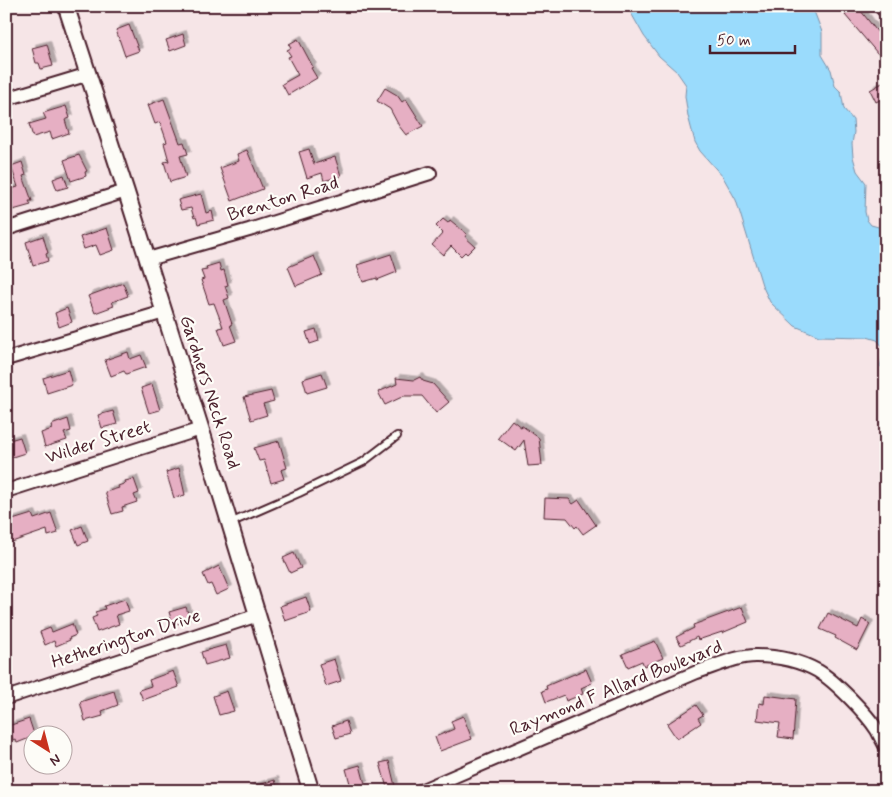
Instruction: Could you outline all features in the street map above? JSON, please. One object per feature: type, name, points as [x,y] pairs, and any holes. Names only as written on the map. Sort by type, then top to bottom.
[{"type":"street","name":"Gardners Neck Road","points":[[66,6],[148,259],[311,791]]},
{"type":"street","points":[[880,6],[886,12]]},
{"type":"street","points":[[6,99],[89,74]]},
{"type":"street","name":"Brenton Road","points":[[148,259],[249,230],[430,173]]},
{"type":"street","points":[[6,229],[126,192]]},
{"type":"street","points":[[6,359],[164,312]]},
{"type":"street","name":"Wilder Street","points":[[6,491],[201,429]]},
{"type":"street","name":"Hetherington Drive","points":[[6,698],[258,616]]},
{"type":"street","name":"Raymond F Allard Boulevard","points":[[420,791],[697,672],[731,660],[755,656],[799,663],[819,672],[837,686],[871,722],[886,747]]},
{"type":"lane","points":[[230,522],[299,494],[363,462],[397,436]]},
{"type":"water","points":[[627,6],[812,6],[822,32],[822,55],[831,70],[835,86],[841,92],[844,109],[853,120],[853,157],[857,171],[866,183],[865,212],[867,220],[871,225],[886,229],[886,372],[880,366],[885,349],[877,340],[867,337],[819,336],[795,326],[770,302],[762,285],[736,200],[723,177],[700,151],[695,142],[688,116],[685,96],[686,85],[677,72],[659,56],[644,36]]},
{"type":"building","points":[[857,6],[879,34],[882,32],[886,37],[886,47],[878,54],[845,15]]},
{"type":"building","points":[[129,25],[139,51],[125,56],[116,30]]},
{"type":"building","points":[[183,34],[186,45],[170,51],[166,40]]},
{"type":"building","points":[[298,39],[317,78],[288,95],[282,84],[298,75],[288,57],[291,56],[287,50],[291,48],[289,44]]},
{"type":"building","points":[[47,44],[53,66],[41,69],[39,63],[36,63],[32,48]]},
{"type":"building","points":[[886,81],[886,97],[876,102],[870,90]]},
{"type":"building","points":[[385,88],[397,95],[402,102],[406,99],[423,126],[406,135],[390,109],[377,101]]},
{"type":"building","points":[[164,99],[180,143],[184,142],[188,154],[180,156],[186,177],[170,182],[164,162],[169,161],[164,143],[167,142],[160,122],[155,124],[148,105]]},
{"type":"building","points":[[66,106],[70,118],[65,120],[69,133],[52,139],[50,132],[33,137],[29,124],[46,119],[43,113]]},
{"type":"building","points":[[309,149],[314,164],[335,157],[341,176],[324,181],[322,173],[307,178],[299,152]]},
{"type":"building","points":[[247,150],[263,189],[232,201],[220,168],[239,161],[237,154]]},
{"type":"building","points":[[79,155],[87,171],[85,172],[86,176],[71,181],[64,160]]},
{"type":"building","points":[[22,162],[26,175],[23,176],[32,201],[29,201],[31,205],[13,210],[8,195],[12,194],[11,189],[18,187],[11,166]]},
{"type":"building","points":[[64,175],[68,187],[57,190],[53,179]]},
{"type":"building","points":[[201,194],[206,213],[212,211],[214,220],[198,224],[191,208],[181,210],[178,200]]},
{"type":"building","points":[[443,219],[448,223],[450,220],[467,234],[465,237],[475,246],[467,254],[465,252],[461,256],[451,246],[443,255],[432,245],[443,233],[436,226]]},
{"type":"building","points":[[107,228],[114,250],[100,255],[96,245],[84,249],[80,237]]},
{"type":"building","points":[[43,236],[48,253],[46,254],[48,261],[33,266],[26,242]]},
{"type":"building","points":[[391,254],[397,272],[377,280],[377,278],[363,282],[357,265]]},
{"type":"building","points":[[314,256],[322,275],[296,286],[288,267]]},
{"type":"building","points":[[219,263],[221,271],[224,270],[228,285],[225,286],[229,298],[224,300],[236,341],[224,345],[218,328],[223,327],[214,303],[209,304],[201,280],[204,279],[201,271],[207,270],[206,267]]},
{"type":"building","points":[[123,283],[128,296],[112,302],[114,306],[95,313],[88,296]]},
{"type":"building","points":[[67,308],[72,322],[59,327],[55,313]]},
{"type":"building","points":[[316,329],[319,341],[310,344],[306,332]]},
{"type":"building","points":[[128,352],[130,359],[141,355],[146,367],[126,374],[124,371],[111,376],[105,360]]},
{"type":"building","points":[[68,370],[72,385],[47,393],[43,378]]},
{"type":"building","points":[[322,373],[327,387],[307,393],[303,379]]},
{"type":"building","points":[[420,377],[423,381],[433,384],[449,402],[436,413],[422,396],[404,396],[385,405],[378,392],[397,384],[396,378],[414,380]]},
{"type":"building","points":[[152,384],[160,410],[149,413],[141,388]]},
{"type":"building","points":[[271,391],[274,401],[263,404],[267,415],[251,420],[244,397]]},
{"type":"building","points":[[113,411],[117,424],[102,428],[98,415]]},
{"type":"building","points":[[68,419],[71,431],[64,433],[67,440],[45,447],[41,433],[52,429],[51,425]]},
{"type":"building","points":[[512,420],[539,438],[542,465],[528,466],[524,440],[516,451],[498,438]]},
{"type":"building","points":[[20,437],[25,453],[6,459],[6,441]]},
{"type":"building","points":[[279,441],[287,468],[281,470],[284,479],[271,483],[264,460],[259,461],[254,448]]},
{"type":"building","points":[[179,468],[185,495],[174,498],[166,472]]},
{"type":"building","points":[[134,479],[139,493],[134,495],[137,502],[122,507],[123,511],[112,514],[105,492],[119,488],[118,486],[126,483],[125,481]]},
{"type":"building","points":[[545,498],[569,499],[573,504],[579,500],[596,525],[583,534],[567,518],[544,517]]},
{"type":"building","points":[[51,513],[58,533],[48,536],[47,530],[6,544],[6,522],[32,514],[34,519]]},
{"type":"building","points":[[82,526],[88,541],[78,545],[72,530]]},
{"type":"building","points":[[294,553],[301,568],[290,573],[283,558]]},
{"type":"building","points":[[219,566],[229,589],[216,595],[211,584],[208,585],[203,574]]},
{"type":"building","points":[[306,597],[311,612],[285,621],[280,606]]},
{"type":"building","points":[[125,599],[129,611],[116,615],[119,624],[97,632],[92,618],[97,616],[95,612],[105,609],[104,606]]},
{"type":"building","points":[[186,607],[190,620],[173,625],[169,612]]},
{"type":"building","points":[[742,607],[748,622],[722,633],[698,640],[697,637],[681,645],[676,637],[694,628],[693,625]]},
{"type":"building","points":[[828,613],[858,628],[862,619],[870,624],[857,650],[835,638],[836,636],[820,629]]},
{"type":"building","points":[[72,624],[76,635],[69,638],[70,640],[56,646],[54,641],[45,645],[40,632],[50,628],[52,632]]},
{"type":"building","points":[[655,641],[663,658],[644,666],[642,661],[628,667],[622,654]]},
{"type":"building","points":[[226,645],[230,658],[205,665],[201,652]]},
{"type":"building","points":[[334,659],[341,681],[326,686],[319,664]]},
{"type":"building","points":[[586,669],[592,683],[581,688],[583,694],[566,701],[564,695],[546,702],[542,691],[547,689],[546,686]]},
{"type":"building","points":[[173,671],[179,687],[143,700],[139,690],[151,686],[149,680]]},
{"type":"building","points":[[114,691],[118,705],[102,711],[103,716],[85,721],[80,702]]},
{"type":"building","points":[[227,691],[234,711],[219,715],[213,696]]},
{"type":"building","points":[[765,695],[796,699],[793,739],[778,737],[780,723],[757,720],[759,703],[764,704]]},
{"type":"building","points":[[696,705],[703,715],[698,718],[701,723],[677,739],[667,724]]},
{"type":"building","points":[[463,716],[472,739],[440,751],[435,737],[454,729],[451,721]]},
{"type":"building","points":[[29,719],[31,724],[22,724],[22,741],[17,743],[15,739],[13,740],[8,726]]},
{"type":"building","points":[[346,721],[350,734],[336,738],[332,726]]},
{"type":"building","points":[[389,761],[395,786],[387,788],[380,763]]},
{"type":"building","points":[[360,765],[365,784],[351,787],[346,769]]},
{"type":"building","points":[[275,780],[278,791],[248,791],[248,788]]}]
